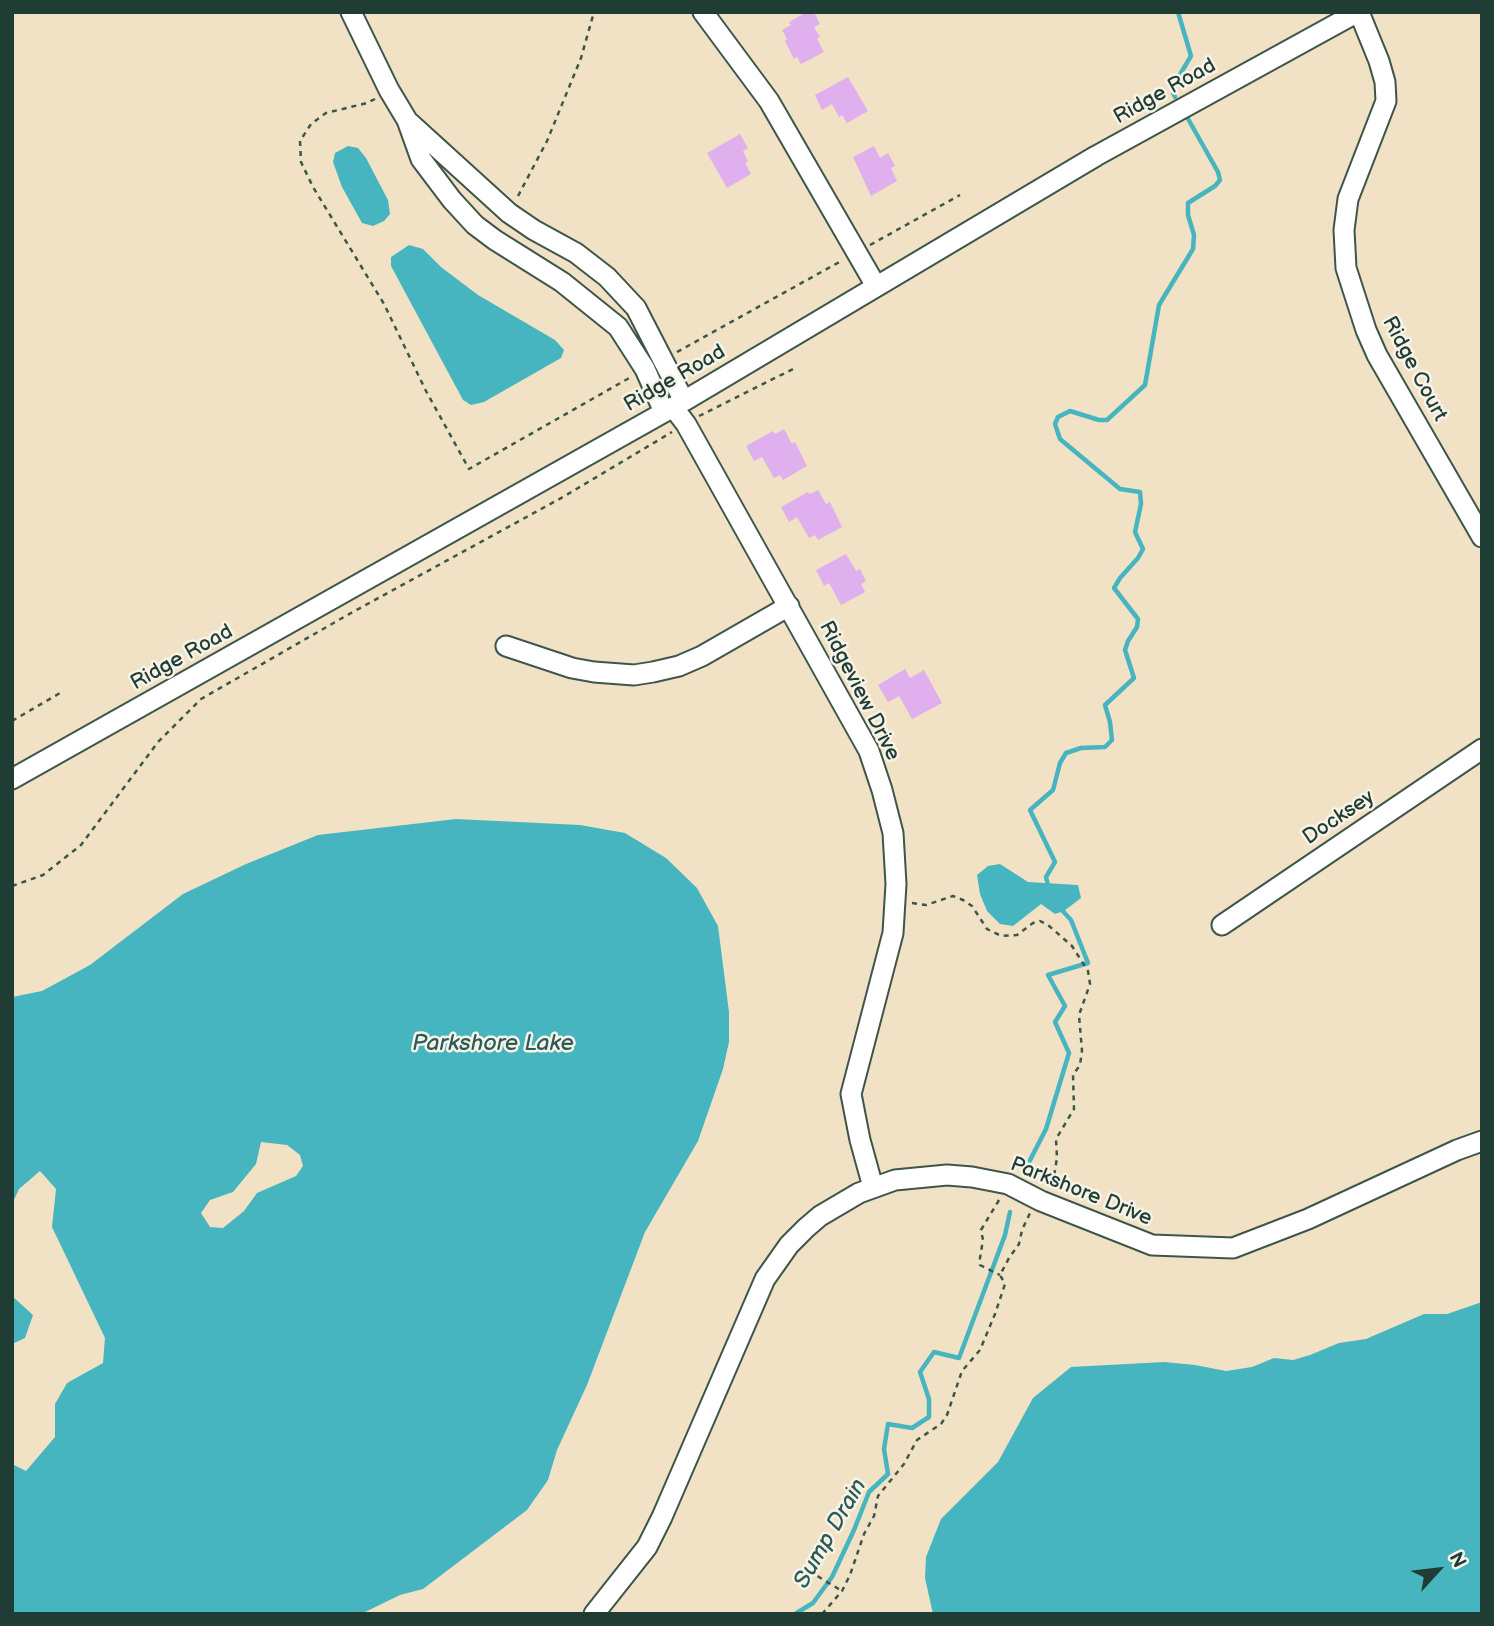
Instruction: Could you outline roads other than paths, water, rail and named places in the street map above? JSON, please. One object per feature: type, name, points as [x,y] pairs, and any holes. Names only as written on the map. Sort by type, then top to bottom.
[{"type":"street","points":[[351,12],[389,90],[407,120],[421,159],[452,200],[475,225],[516,255],[562,282],[618,327],[674,407]]},
{"type":"street","points":[[703,12],[769,101],[876,286]]},
{"type":"street","name":"Ridge Road","points":[[12,779],[674,407],[1094,158],[1358,12]]},
{"type":"street","name":"Ridge Court","points":[[1358,12],[1379,61],[1385,82],[1386,101],[1348,200],[1344,230],[1346,268],[1377,355],[1482,537]]},
{"type":"street","points":[[407,120],[509,214],[576,253],[607,276],[636,308],[674,407]]},
{"type":"street","points":[[516,255],[534,230]]},
{"type":"street","name":"Ridgeview Drive","points":[[674,407],[869,751],[893,833],[895,901],[892,933],[851,1094],[873,1187]]},
{"type":"street","points":[[506,646],[572,668],[594,672],[634,675],[663,671],[702,656],[789,606]]},
{"type":"street","name":"Docksey","points":[[1222,925],[1482,749]]},
{"type":"street","name":"Parkshore Drive","points":[[594,1614],[647,1547],[744,1323],[771,1269],[789,1245],[820,1216],[839,1204],[873,1187],[895,1180],[922,1176],[972,1177],[1008,1184],[1041,1201],[1152,1245],[1233,1248],[1308,1219],[1482,1141]]},
{"type":"water","points":[[348,146],[358,148],[366,158],[388,200],[390,214],[384,221],[373,226],[362,223],[342,187],[333,162],[335,153]]},
{"type":"water","points":[[409,245],[423,249],[441,267],[478,295],[555,340],[564,350],[561,358],[484,402],[471,405],[463,400],[391,266],[391,257]]},
{"type":"water","name":"Parkshore Lake","points":[[456,819],[580,825],[625,833],[666,858],[697,888],[718,926],[729,1012],[729,1042],[723,1069],[698,1141],[645,1232],[587,1385],[557,1450],[548,1480],[527,1510],[423,1589],[400,1595],[361,1614],[12,1614],[12,1464],[26,1471],[55,1437],[55,1404],[67,1383],[103,1363],[105,1338],[52,1227],[56,1189],[40,1171],[19,1189],[12,1204],[12,997],[42,991],[90,965],[183,894],[246,864],[318,835]],"holes":[[[261,1142],[287,1145],[300,1155],[303,1166],[296,1176],[257,1193],[244,1211],[223,1228],[210,1227],[201,1213],[210,1200],[233,1192],[256,1164]]]},
{"type":"water","points":[[1000,864],[1028,882],[1078,885],[1081,898],[1064,911],[1055,914],[1041,904],[1013,926],[1000,924],[987,911],[980,894],[977,875],[988,866]]},
{"type":"water","points":[[12,1296],[33,1315],[25,1338],[12,1344]]},
{"type":"water","points":[[1482,1302],[1482,1614],[933,1614],[925,1578],[926,1557],[941,1519],[998,1462],[1033,1398],[1071,1367],[1164,1362],[1226,1371],[1252,1367],[1274,1358],[1293,1360],[1339,1343],[1366,1339],[1424,1314],[1447,1314]]},
{"type":"waterway","name":"Sump Drain","points":[[1175,97],[1175,83],[1191,56],[1178,12]]},
{"type":"waterway","name":"Sump Drain","points":[[1049,889],[1046,877],[1055,862],[1030,810],[1053,790],[1060,763],[1066,753],[1081,748],[1105,747],[1112,740],[1105,705],[1134,678],[1125,650],[1137,627],[1138,619],[1114,588],[1143,549],[1135,532],[1141,504],[1140,492],[1120,489],[1060,439],[1055,424],[1058,417],[1070,411],[1107,420],[1145,385],[1159,305],[1193,249],[1194,235],[1188,215],[1188,203],[1220,180],[1187,117]]},
{"type":"waterway","name":"Sump Drain","points":[[1027,1166],[1046,1129],[1069,1053],[1055,1022],[1065,1006],[1048,975],[1088,963],[1071,920],[1060,908]]},
{"type":"waterway","name":"Sump Drain","points":[[795,1614],[813,1603],[832,1577],[869,1492],[888,1474],[884,1449],[888,1424],[912,1428],[929,1417],[929,1399],[920,1372],[934,1352],[959,1358],[1005,1235],[1010,1212]]}]
